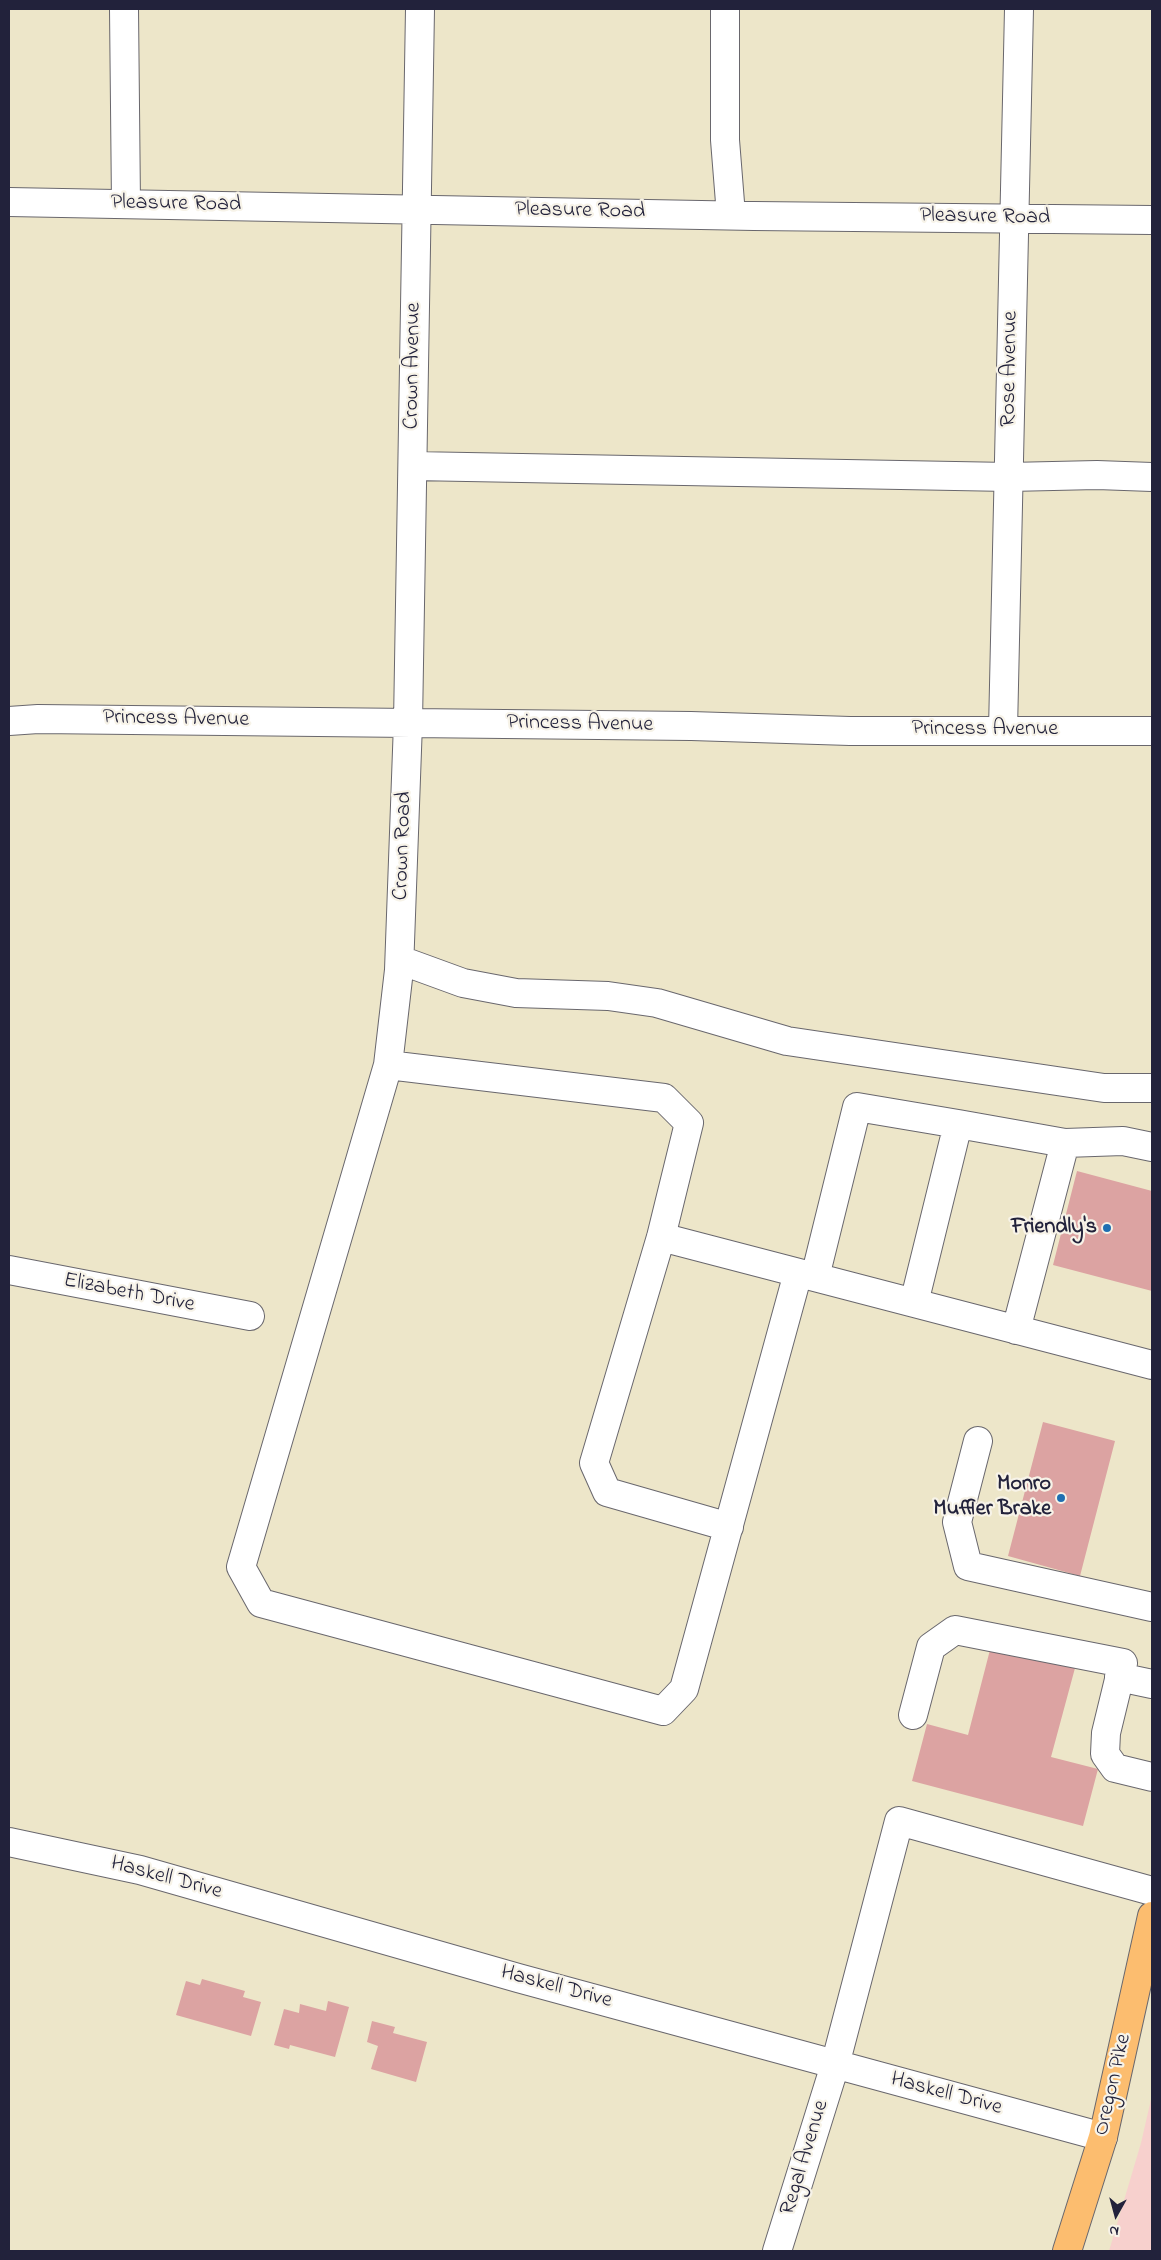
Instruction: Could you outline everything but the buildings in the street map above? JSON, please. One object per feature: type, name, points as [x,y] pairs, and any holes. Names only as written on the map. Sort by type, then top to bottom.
[{"type":"highway","name":"Oregon Pike","points":[[1067,2251],[1102,2137],[1152,1916]]},
{"type":"street","points":[[124,9],[126,204]]},
{"type":"street","name":"Crown Avenue","points":[[408,723],[420,9]]},
{"type":"street","points":[[725,9],[725,140],[731,215]]},
{"type":"street","name":"Rose Avenue","points":[[1003,730],[1019,9]]},
{"type":"street","name":"Pleasure Road","points":[[9,202],[731,215],[1152,220]]},
{"type":"street","points":[[413,466],[1009,477],[1097,475],[1152,477]]},
{"type":"street","name":"Princess Avenue","points":[[9,721],[38,719],[691,726],[850,731],[1152,731]]},
{"type":"street","name":"Crown Road","points":[[408,723],[400,965],[388,1065],[241,1566],[261,1603],[663,1710],[684,1689],[729,1527]]},
{"type":"street","points":[[400,965],[463,983],[516,993],[608,996],[656,1003],[787,1041],[1104,1088],[1152,1088]]},
{"type":"street","points":[[388,1065],[664,1098],[689,1123],[661,1237],[594,1463],[607,1492],[729,1527],[857,1107],[1065,1143],[1123,1141],[1152,1147]]},
{"type":"street","points":[[914,1304],[958,1124]]},
{"type":"street","points":[[1016,1330],[1065,1143]]},
{"type":"street","points":[[661,1237],[1152,1365]]},
{"type":"street","name":"Elizabeth Drive","points":[[9,1270],[250,1316]]},
{"type":"street","points":[[978,1441],[957,1522],[968,1566],[1152,1607]]},
{"type":"street","points":[[913,1714],[931,1647],[955,1630],[1123,1663],[1106,1733],[1105,1754],[1115,1768],[1152,1777]]},
{"type":"street","points":[[1119,1677],[1152,1684]]},
{"type":"street","name":"Regal Avenue","points":[[777,2251],[834,2065],[899,1821],[1152,1891]]},
{"type":"street","name":"Haskell Drive","points":[[9,1842],[140,1870],[509,1976],[1102,2137]]},
{"type":"shaded area","points":[[1152,2095],[1152,2251],[1109,2251],[1141,2143]]},
{"type":"place","name":"Friendly's","points":[[1107,1228]]},
{"type":"place","name":"Monro Muffler Brake","points":[[1061,1498]]}]
